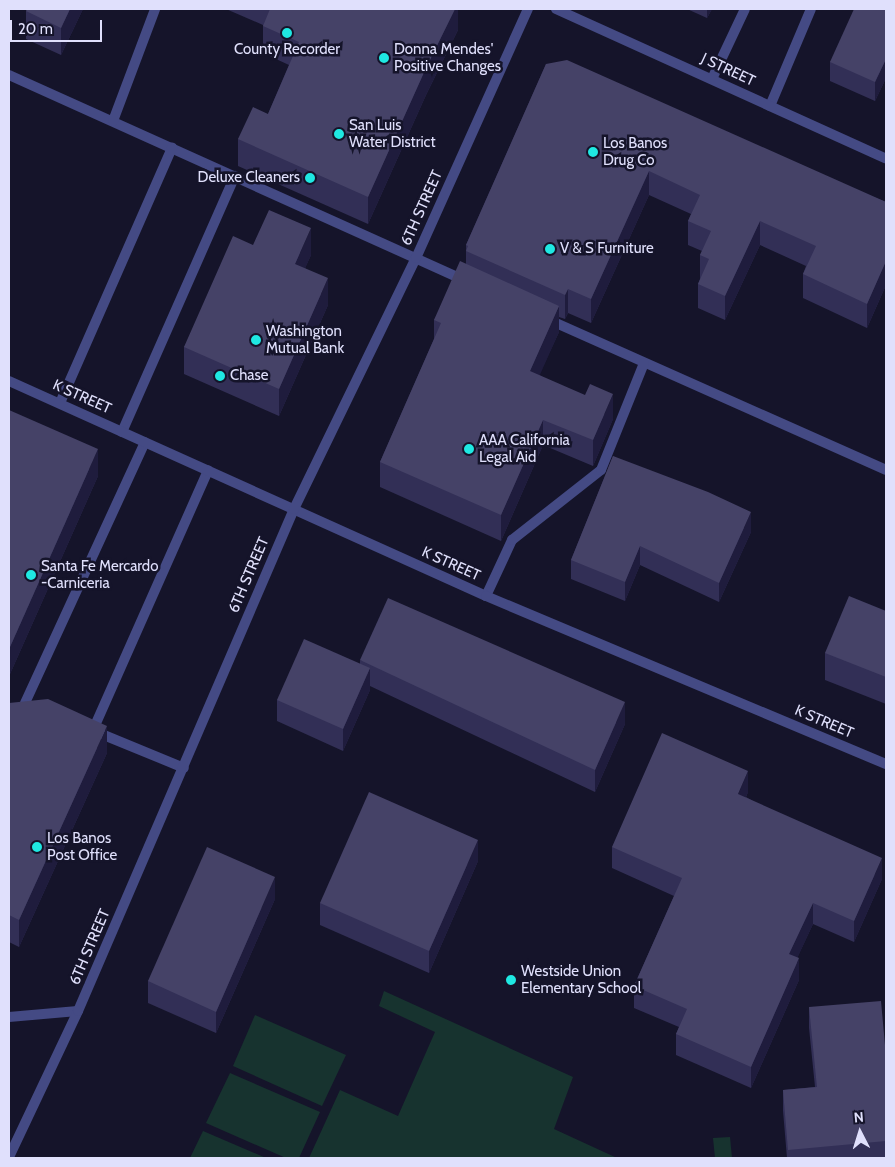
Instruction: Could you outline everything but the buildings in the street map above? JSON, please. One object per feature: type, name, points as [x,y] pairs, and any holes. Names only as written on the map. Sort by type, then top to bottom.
[{"type":"street","points":[[113,121],[155,9]]},
{"type":"street","name":"6TH STREET","points":[[9,1157],[78,1011],[294,509],[416,258],[528,9]]},
{"type":"street","name":"J STREET","points":[[556,9],[886,159]]},
{"type":"street","points":[[712,79],[745,9]]},
{"type":"street","points":[[770,106],[811,9]]},
{"type":"street","points":[[9,74],[477,286]]},
{"type":"street","points":[[60,404],[172,148]]},
{"type":"street","points":[[122,432],[235,176]]},
{"type":"street","points":[[538,314],[886,470]]},
{"type":"street","points":[[486,596],[512,540],[600,470],[644,363]]},
{"type":"street","name":"K STREET","points":[[9,380],[486,596],[886,764]]},
{"type":"street","points":[[25,705],[145,442]]},
{"type":"street","points":[[184,768],[88,729],[208,470]]},
{"type":"street","points":[[9,1017],[78,1011]]},
{"type":"green space","points":[[384,991],[573,1077],[554,1129],[617,1158],[309,1158],[340,1090],[398,1116],[435,1032],[379,1006]]},
{"type":"green space","points":[[255,1015],[346,1055],[322,1106],[233,1066]]},
{"type":"green space","points":[[230,1073],[320,1112],[299,1158],[286,1158],[206,1123]]},
{"type":"green space","points":[[203,1131],[266,1158],[190,1158]]},
{"type":"green space","points":[[730,1137],[732,1158],[715,1158],[713,1138]]},
{"type":"place","name":"County Recorder","points":[[287,33]]},
{"type":"place","name":"Donna Mendes' Positive Changes","points":[[384,58]]},
{"type":"place","name":"San Luis Water District","points":[[339,134]]},
{"type":"place","name":"Los Banos Drug Co","points":[[593,152]]},
{"type":"place","name":"Deluxe Cleaners","points":[[310,178]]},
{"type":"place","name":"V & S Furniture","points":[[550,249]]},
{"type":"place","name":"Washington Mutual Bank","points":[[256,340]]},
{"type":"place","name":"Chase","points":[[220,376]]},
{"type":"place","name":"AAA California Legal Aid","points":[[469,449]]},
{"type":"place","name":"Santa Fe Mercardo -Carniceria","points":[[31,575]]},
{"type":"place","name":"Los Banos Post Office","points":[[37,847]]},
{"type":"place","name":"Westside Union Elementary School","points":[[511,980]]}]
